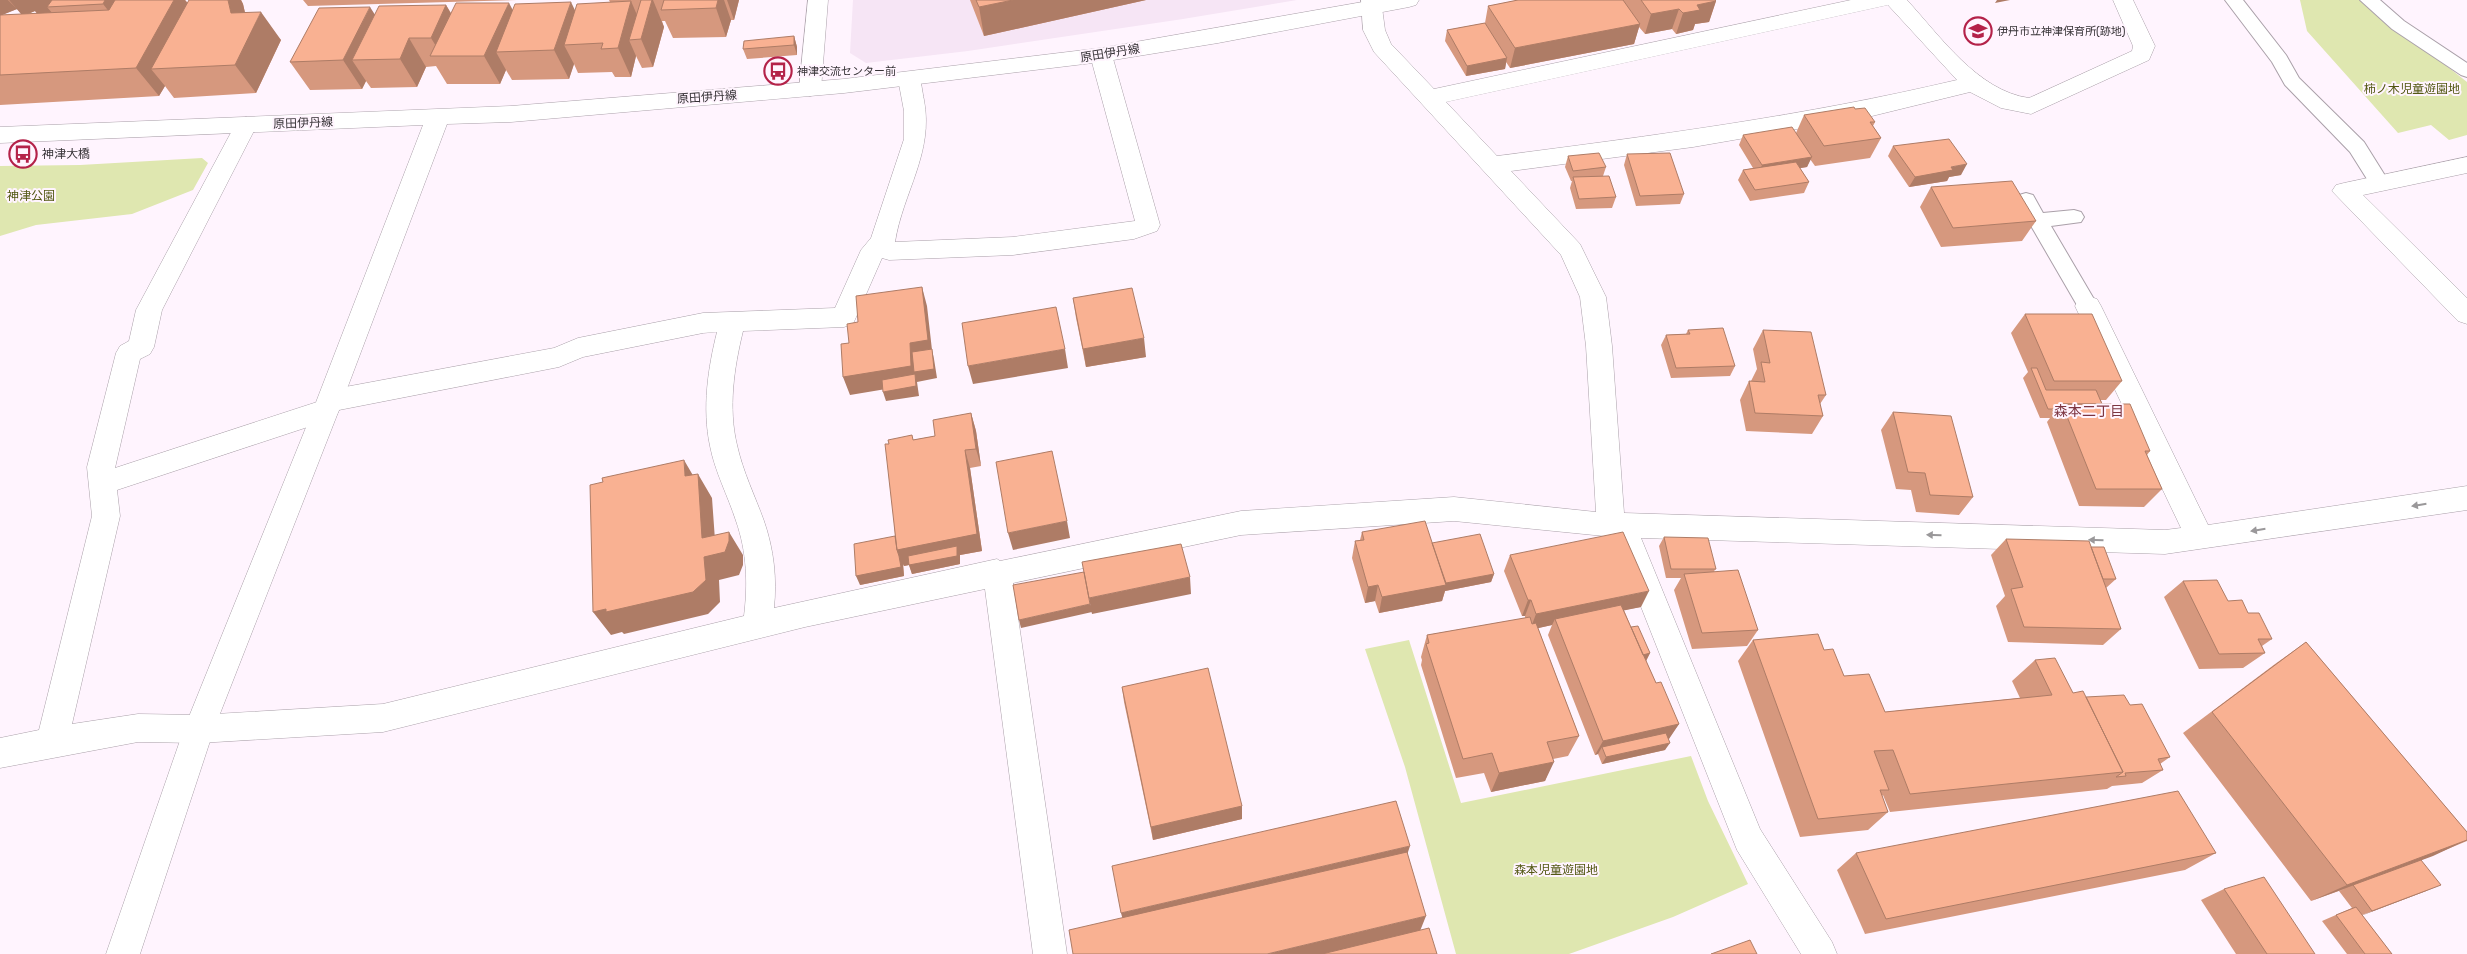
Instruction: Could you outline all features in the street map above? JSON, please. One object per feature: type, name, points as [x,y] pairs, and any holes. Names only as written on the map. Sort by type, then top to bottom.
[{"type":"street","points":[[810,89],[818,0]]},
{"type":"street","name":"原田伊丹線","points":[[0,135],[512,114],[648,101],[810,89],[909,79],[1100,55],[1371,4],[1408,0]]},
{"type":"street","points":[[1429,98],[1882,0]]},
{"type":"street","points":[[1895,0],[1973,84],[2009,103],[2031,106],[2141,55],[2144,46],[2123,0]]},
{"type":"street","points":[[1371,4],[1374,30],[1382,47],[1571,250],[1593,296],[1599,346],[1611,524],[1630,544],[1748,838],[1820,954]]},
{"type":"street","points":[[882,243],[889,250],[1014,246],[1134,230],[1148,226],[1100,55]]},
{"type":"street","points":[[102,484],[328,405],[560,357],[578,348],[638,334],[703,323],[844,317],[873,250],[882,243],[915,139],[915,111],[909,79]]},
{"type":"street","points":[[1491,165],[1693,139],[1872,108],[1973,84]]},
{"type":"street","points":[[123,954],[199,729],[328,405],[438,117]]},
{"type":"street","points":[[52,742],[106,516],[101,468],[129,352],[141,347],[150,310],[246,125]]},
{"type":"street","points":[[2467,165],[2379,182],[2344,191],[2467,314]]},
{"type":"street","points":[[2088,306],[2200,538]]},
{"type":"street","points":[[733,321],[725,349],[721,376],[719,404],[721,430],[727,461],[754,530],[759,552],[762,580],[758,625]]},
{"type":"street","points":[[0,753],[52,742],[138,728],[199,729],[383,718],[758,625],[998,572],[1241,523],[1454,509],[1611,524],[2165,542],[2467,498]]},
{"type":"street","points":[[998,572],[1050,954]]},
{"type":"lane","points":[[2234,0],[2245,19],[2274,49],[2287,68],[2291,81],[2357,147],[2379,182]]},
{"type":"lane","points":[[2369,0],[2398,25],[2467,71]]},
{"type":"lane","points":[[2026,200],[2040,220],[2088,306]]},
{"type":"lane","points":[[2040,220],[2074,217]]},
{"type":"shaded area","points":[[853,0],[1297,0],[968,51],[866,63],[850,53]]},
{"type":"green space","name":"柿ノ木児童遊園地","points":[[2300,0],[2363,0],[2467,82],[2467,135],[2449,140],[2431,125],[2398,133],[2307,31]]},
{"type":"green space","name":"神津公園","points":[[202,158],[208,163],[193,190],[132,214],[36,225],[0,236],[0,166],[80,165]]},
{"type":"green space","name":"森本児童遊園地","points":[[1409,640],[1461,803],[1691,756],[1708,801],[1748,884],[1673,917],[1569,954],[1456,954],[1405,767],[1365,649]]},
{"type":"building","points":[[52,0],[105,0],[103,4],[47,7]]},
{"type":"building","points":[[115,0],[174,0],[136,68],[0,75],[0,15],[109,10]]},
{"type":"building","points":[[189,0],[228,0],[231,13],[261,12],[235,65],[151,69]]},
{"type":"building","points":[[641,0],[652,0],[641,39],[629,40]]},
{"type":"building","points":[[664,0],[718,0],[716,8],[661,10]]},
{"type":"building","points":[[976,0],[1013,0],[979,7]]},
{"type":"building","points":[[1518,0],[1623,0],[1640,24],[1515,48],[1488,6]]},
{"type":"building","points":[[1641,0],[1716,1],[1697,5],[1700,10],[1683,13],[1679,9],[1651,14]]},
{"type":"building","points":[[631,1],[618,48],[601,49],[603,43],[564,45],[577,4]]},
{"type":"building","points":[[571,2],[554,50],[496,52],[515,4]]},
{"type":"building","points":[[456,3],[509,3],[484,56],[430,56]]},
{"type":"building","points":[[446,5],[431,38],[409,38],[400,59],[352,60],[379,6]]},
{"type":"building","points":[[370,7],[343,60],[290,62],[319,8]]},
{"type":"building","points":[[1485,23],[1507,58],[1467,66],[1447,30]]},
{"type":"building","points":[[794,36],[794,45],[743,49],[744,41]]},
{"type":"building","points":[[1854,107],[1855,109],[1865,108],[1875,122],[1870,122],[1881,138],[1824,146],[1804,115]]},
{"type":"building","points":[[1792,127],[1812,157],[1762,165],[1743,135]]},
{"type":"building","points":[[1949,139],[1967,164],[1951,167],[1953,170],[1915,177],[1893,146]]},
{"type":"building","points":[[1599,153],[1606,167],[1573,171],[1568,156]]},
{"type":"building","points":[[1670,153],[1684,194],[1640,196],[1627,154]]},
{"type":"building","points":[[1796,162],[1809,182],[1755,190],[1743,170]]},
{"type":"building","points":[[1609,176],[1616,197],[1579,199],[1573,177]]},
{"type":"building","points":[[2012,181],[2036,221],[1953,228],[1931,187]]},
{"type":"building","points":[[922,287],[928,340],[910,343],[911,366],[843,377],[841,344],[849,343],[847,324],[858,322],[856,296]]},
{"type":"building","points":[[1132,288],[1144,338],[1083,349],[1073,298]]},
{"type":"building","points":[[1056,307],[1065,349],[968,366],[962,323]]},
{"type":"building","points":[[2025,314],[2092,314],[2122,381],[2054,381]]},
{"type":"building","points":[[1723,328],[1735,366],[1676,368],[1666,335],[1690,334],[1688,330]]},
{"type":"building","points":[[1763,330],[1811,332],[1826,395],[1818,395],[1823,416],[1755,413],[1749,381],[1765,382],[1761,362],[1770,363]]},
{"type":"building","points":[[932,349],[934,369],[914,372],[912,352]]},
{"type":"building","points":[[2031,368],[2037,368],[2046,390],[2096,390],[2102,404],[2062,404],[2058,409],[2048,409]]},
{"type":"building","points":[[915,374],[916,386],[883,392],[882,380]]},
{"type":"building","points":[[2062,404],[2130,404],[2150,451],[2145,451],[2162,489],[2096,489]]},
{"type":"building","points":[[1893,412],[1951,416],[1973,497],[1930,495],[1925,473],[1908,472]]},
{"type":"building","points":[[971,413],[976,449],[965,450],[977,534],[897,550],[885,444],[889,444],[888,440],[912,435],[913,440],[935,436],[933,420]]},
{"type":"building","points":[[1052,451],[1067,521],[1008,533],[996,462]]},
{"type":"building","points":[[684,460],[685,476],[698,474],[702,538],[729,532],[729,541],[725,552],[704,557],[706,580],[693,592],[606,612],[606,609],[593,612],[590,485],[603,482],[602,478]]},
{"type":"building","points":[[1425,521],[1446,585],[1382,597],[1378,585],[1368,587],[1355,541],[1364,540],[1362,532]]},
{"type":"building","points":[[1623,532],[1649,591],[1536,614],[1531,600],[1528,600],[1510,555]]},
{"type":"building","points":[[1480,534],[1494,574],[1446,583],[1432,543]]},
{"type":"building","points":[[895,536],[901,567],[856,576],[854,544]]},
{"type":"building","points":[[1664,537],[1708,538],[1716,569],[1671,569]]},
{"type":"building","points":[[2006,539],[2089,541],[2121,629],[2024,627],[2011,589],[2023,587]]},
{"type":"building","points":[[1181,544],[1190,577],[1089,598],[1082,562]]},
{"type":"building","points":[[957,546],[957,556],[909,565],[908,556]]},
{"type":"building","points":[[2091,547],[2104,547],[2116,579],[2103,579]]},
{"type":"building","points":[[1738,570],[1758,630],[1702,633],[1684,574]]},
{"type":"building","points":[[1084,572],[1090,604],[1019,620],[1013,585]]},
{"type":"building","points":[[2217,580],[2228,601],[2242,600],[2248,613],[2259,613],[2272,639],[2258,639],[2265,653],[2219,654],[2183,581]]},
{"type":"building","points":[[1621,605],[1656,683],[1661,682],[1679,724],[1603,741],[1555,619]]},
{"type":"building","points":[[1530,617],[1532,624],[1536,623],[1579,736],[1547,742],[1554,762],[1499,773],[1492,753],[1463,759],[1426,644],[1429,643],[1427,635]]},
{"type":"building","points":[[1638,626],[1650,653],[1643,655],[1631,627]]},
{"type":"building","points":[[1818,634],[1824,650],[1833,649],[1844,676],[1869,674],[1885,712],[2052,695],[2035,660],[2055,658],[2073,693],[2083,691],[2123,772],[1910,794],[1893,750],[1874,751],[1889,790],[1880,790],[1888,812],[1818,819],[1753,640]]},
{"type":"building","points":[[2306,642],[2467,832],[2467,840],[2347,885],[2212,712]]},
{"type":"building","points":[[1208,668],[1242,806],[1151,827],[1122,687]]},
{"type":"building","points":[[2124,695],[2130,705],[2142,704],[2170,757],[2158,759],[2163,770],[2125,773],[2126,776],[2116,777],[2123,772],[2086,697]]},
{"type":"building","points":[[1666,733],[1670,743],[1606,757],[1602,747]]},
{"type":"building","points":[[2178,791],[2216,853],[1886,919],[1856,853]]},
{"type":"building","points":[[1396,801],[1410,846],[1121,913],[1112,866]]},
{"type":"building","points":[[1407,852],[1426,916],[1267,954],[1073,954],[1069,930]]},
{"type":"building","points":[[2421,860],[2441,885],[2372,911],[2353,885]]},
{"type":"building","points":[[2264,877],[2315,954],[2267,954],[2224,889]]},
{"type":"building","points":[[2356,907],[2392,954],[2365,954],[2336,915]]},
{"type":"building","points":[[1429,928],[1437,954],[1322,954]]},
{"type":"building","points":[[1750,940],[1757,954],[1711,954]]},
{"type":"place","name":"伊丹市立神津保育所(跡地)","points":[[1978,31]]},
{"type":"place","name":"神津交流センター前","points":[[778,71]]},
{"type":"place","name":"神津大橋","points":[[23,154]]},
{"type":"district","name":"森本二丁目","points":[[2089,411]]}]
